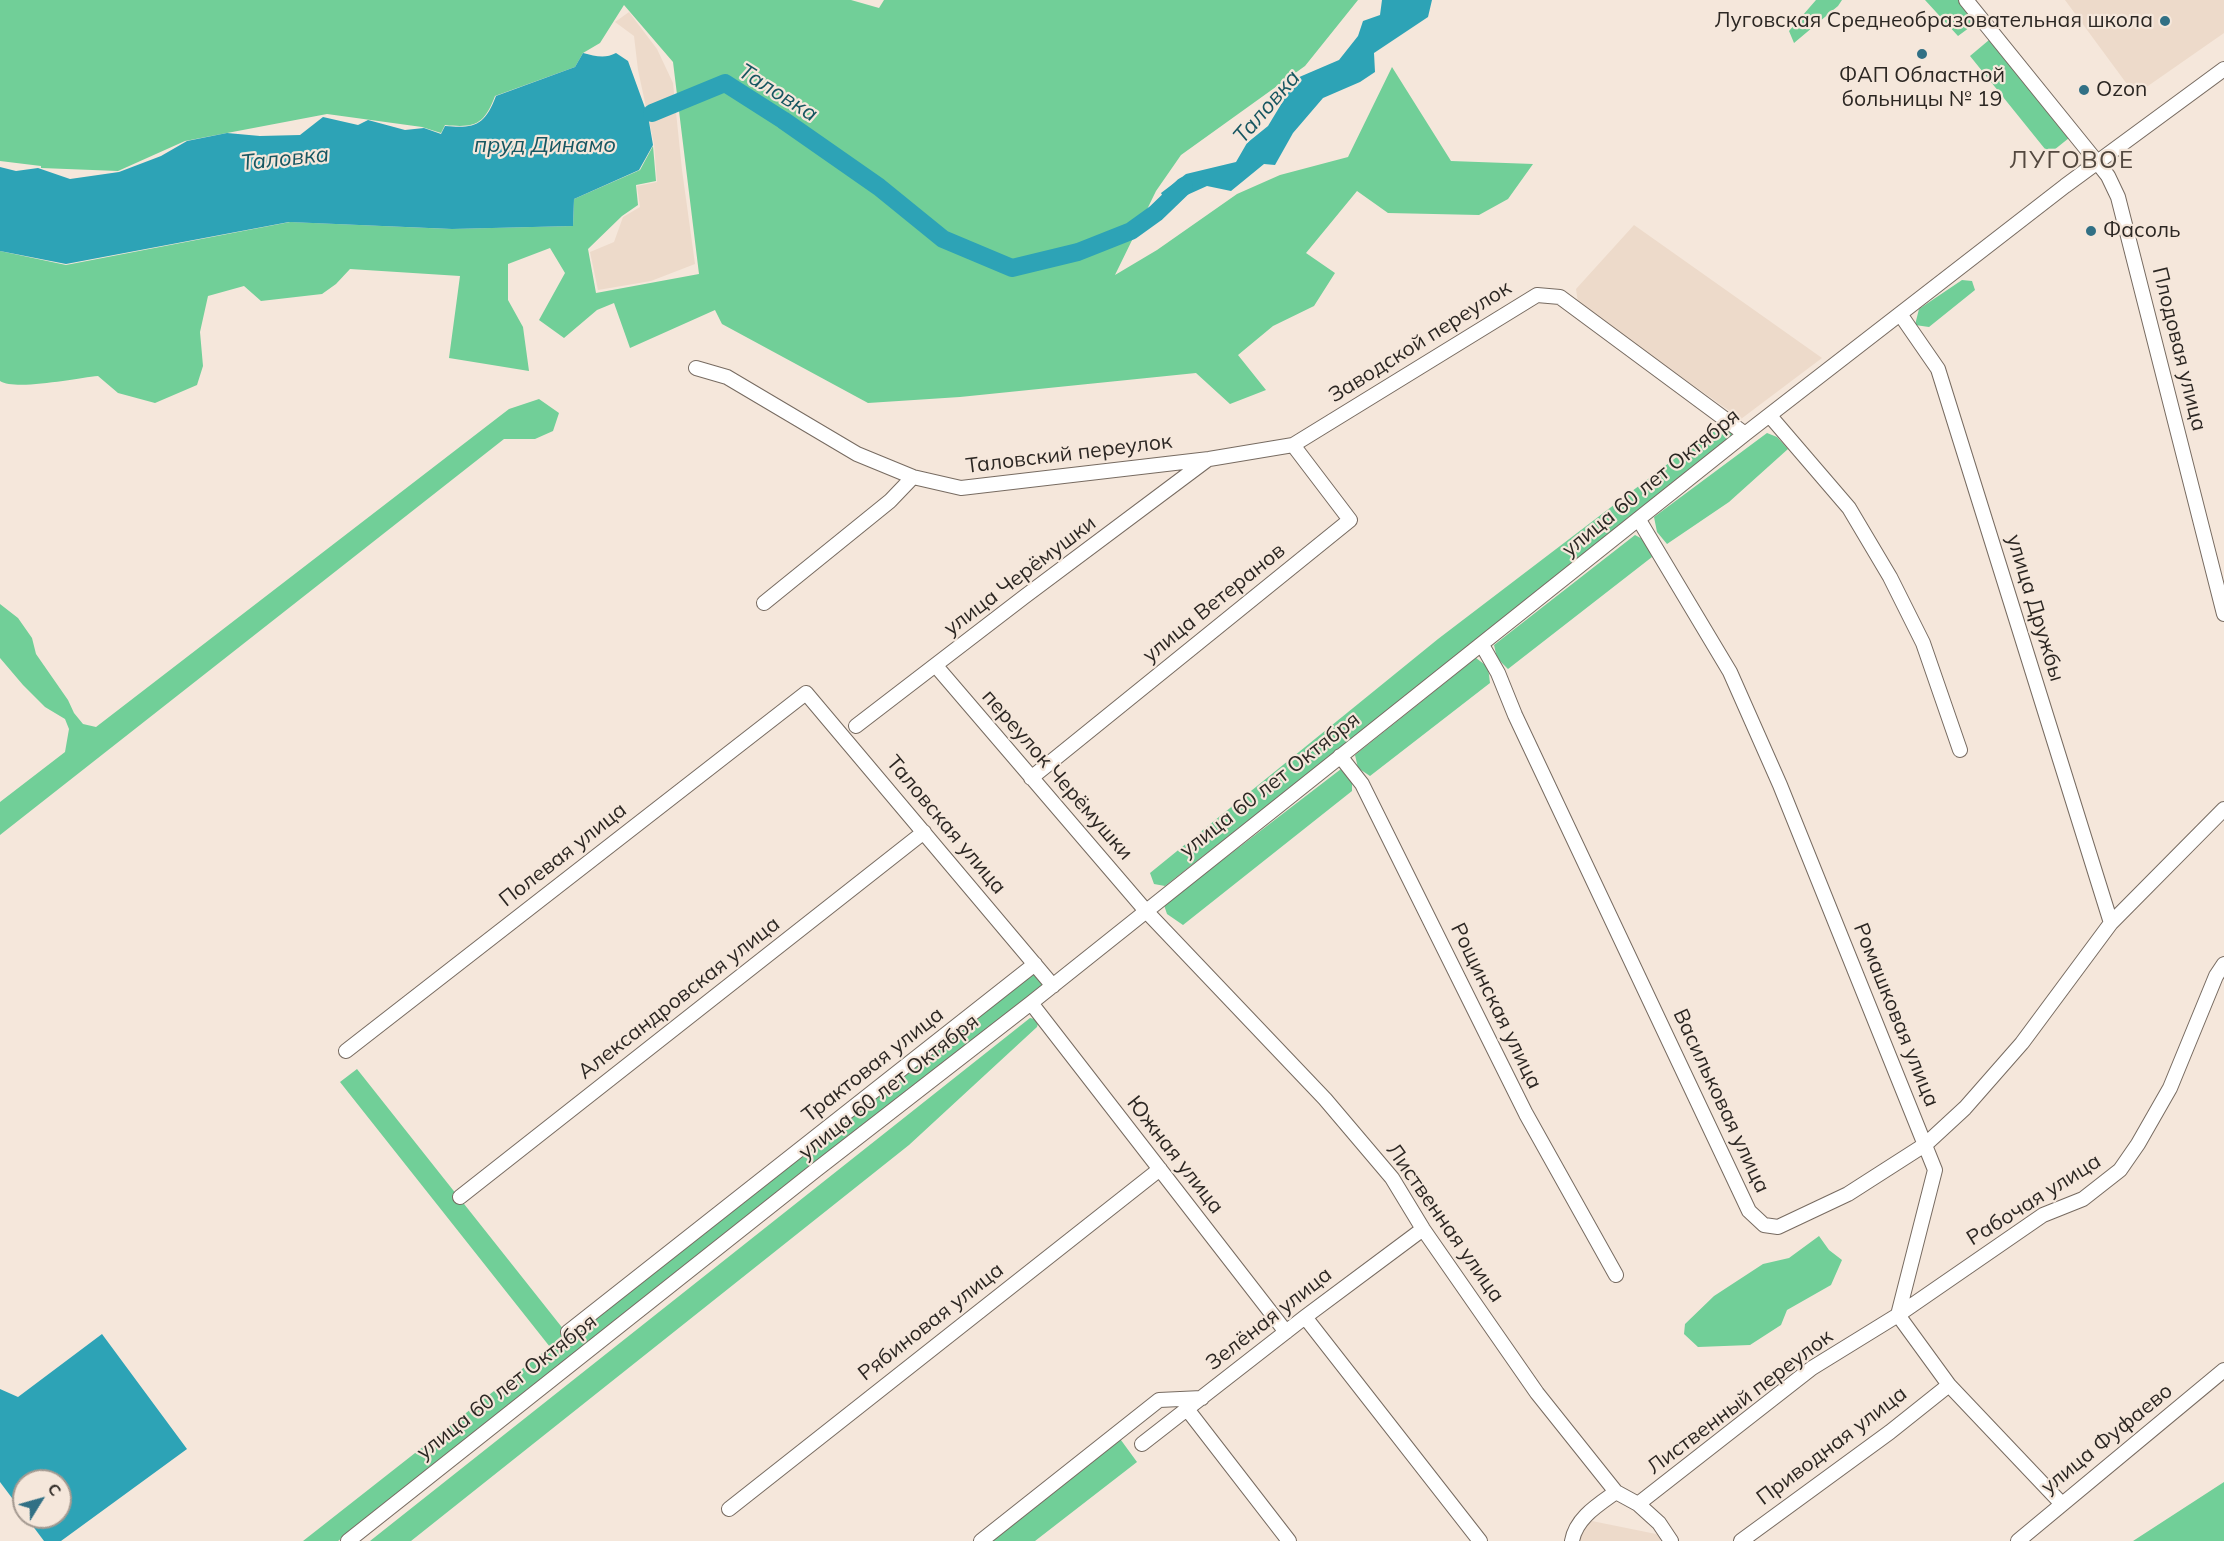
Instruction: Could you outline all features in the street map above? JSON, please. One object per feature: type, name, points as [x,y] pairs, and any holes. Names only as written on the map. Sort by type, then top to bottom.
[{"type":"street","name":"Плодовая улица","points":[[1966,0],[2108,176],[2118,197],[2224,614]]},
{"type":"street","name":"улица 60 лет Октября","points":[[348,1541],[816,1170],[1053,986],[1745,434],[2097,162],[2224,69]]},
{"type":"street","name":"Заводской переулок","points":[[1293,445],[1537,295],[1560,297],[1745,434]]},
{"type":"street","name":"улица Дружбы","points":[[1900,314],[1938,369],[2111,923]]},
{"type":"street","name":"Таловский переулок","points":[[696,368],[728,377],[857,454],[913,477],[961,488],[1209,459],[1293,445]]},
{"type":"street","points":[[1770,416],[1849,508],[1890,577],[1923,642],[1960,750]]},
{"type":"street","name":"улица Ветеранов","points":[[1031,778],[1350,520],[1293,445]]},
{"type":"street","name":"улица Черёмушки","points":[[856,726],[1209,459]]},
{"type":"street","points":[[764,603],[890,501],[913,477]]},
{"type":"street","name":"Ромашковая улица","points":[[1639,520],[1730,672],[1780,785],[1935,1170],[1898,1316]]},
{"type":"street","name":"Васильковая улица","points":[[1482,645],[1498,673],[1515,715],[1749,1211],[1764,1225],[1778,1227],[1848,1194],[1926,1144],[1965,1107],[2022,1043],[2111,923],[2224,809]]},
{"type":"street","name":"переулок Черёмушки","points":[[936,666],[1146,911]]},
{"type":"street","name":"Таловская улица","points":[[806,693],[1053,986]]},
{"type":"street","name":"Полевая улица","points":[[346,1051],[806,693]]},
{"type":"street","name":"Рощинская улица","points":[[1340,756],[1362,784],[1526,1114],[1616,1275]]},
{"type":"street","name":"Александровская улица","points":[[460,1197],[924,832]]},
{"type":"street","name":"Лиственная улица","points":[[1146,911],[1325,1099],[1392,1178],[1423,1229],[1537,1393],[1616,1492],[1638,1504],[1659,1523],[1671,1541]]},
{"type":"street","name":"Трактовая улица","points":[[568,1332],[1035,964]]},
{"type":"street","name":"Рабочая улица","points":[[1898,1316],[2043,1215],[2083,1199],[2120,1170],[2138,1144],[2170,1088],[2216,976],[2224,964]]},
{"type":"street","name":"Южная улица","points":[[1031,1003],[1286,1332]]},
{"type":"street","name":"Рябиновая улица","points":[[729,1509],[1160,1169]]},
{"type":"street","name":"Зелёная улица","points":[[1142,1444],[1305,1317],[1423,1229]]},
{"type":"street","points":[[1898,1316],[1949,1385],[2061,1503]]},
{"type":"street","name":"Лиственный переулок","points":[[1638,1504],[1812,1368],[1898,1316]]},
{"type":"street","points":[[1305,1317],[1480,1541]]},
{"type":"street","name":"улица Фуфаево","points":[[2018,1541],[2224,1370]]},
{"type":"street","name":"Приводная улица","points":[[1741,1541],[1890,1432],[1949,1385]]},
{"type":"street","points":[[981,1541],[1159,1400],[1202,1398]]},
{"type":"street","points":[[1187,1409],[1289,1541]]},
{"type":"street","points":[[1572,1541],[1574,1530],[1586,1515],[1616,1492]]},
{"type":"shaded area","points":[[2065,0],[2224,0],[2224,33],[2135,95]]},
{"type":"shaded area","points":[[629,12],[657,49],[673,83],[695,264],[651,281],[598,290],[590,252],[614,242],[623,217],[640,207],[637,186],[657,182],[654,144],[638,70],[634,36],[615,22]]},
{"type":"shaded area","points":[[1634,225],[1822,358],[1741,419],[1585,309],[1578,303],[1576,289]]},
{"type":"shaded area","points":[[1587,1520],[1661,1535],[1660,1541],[1579,1541]]},
{"type":"green space","points":[[0,0],[851,0],[879,8],[884,0],[1358,0],[1305,66],[1181,155],[1156,191],[1115,275],[1157,250],[1237,194],[1280,175],[1348,157],[1392,67],[1451,161],[1533,164],[1508,199],[1479,215],[1388,213],[1357,191],[1306,253],[1335,273],[1314,306],[1273,326],[1238,355],[1266,390],[1230,404],[1196,373],[960,397],[868,403],[722,324],[715,310],[630,348],[614,303],[597,310],[564,338],[539,320],[565,273],[550,248],[508,264],[508,300],[523,327],[529,371],[449,358],[460,276],[350,269],[336,284],[322,294],[261,301],[244,286],[208,296],[200,332],[203,366],[197,385],[155,403],[118,393],[98,376],[19,385],[0,381],[0,251],[66,265],[290,222],[451,229],[573,226],[574,199],[640,170],[653,146],[656,181],[636,185],[638,205],[622,216],[588,249],[596,293],[699,274],[673,62],[624,5],[600,43],[583,53],[575,67],[495,96],[487,113],[471,125],[445,125],[441,133],[422,127],[327,114],[185,141],[118,171],[41,168],[41,166],[0,161]]},
{"type":"green space","points":[[1816,0],[1842,0],[1838,6],[1794,43],[1789,31]]},
{"type":"green space","points":[[1925,0],[1960,0],[1977,22],[1958,36]]},
{"type":"green space","points":[[1989,40],[2069,138],[2049,154],[1970,56]]},
{"type":"green space","points":[[1962,280],[1972,281],[1975,290],[1929,327],[1915,325],[1919,309]]},
{"type":"green space","points":[[539,399],[559,413],[553,431],[535,439],[504,439],[0,835],[0,802],[65,752],[69,729],[65,719],[45,707],[0,658],[0,604],[18,618],[32,638],[36,654],[68,700],[74,713],[83,724],[96,727],[509,409]]},
{"type":"green space","points":[[1724,421],[1736,432],[1727,445],[1165,886],[1154,884],[1150,873],[1438,639]]},
{"type":"green space","points":[[1767,433],[1777,437],[1788,449],[1729,502],[1667,544],[1657,532],[1654,517]]},
{"type":"green space","points":[[1635,535],[1648,542],[1652,557],[1508,669],[1497,658],[1494,645]]},
{"type":"green space","points":[[1476,658],[1488,667],[1490,683],[1370,776],[1358,768],[1355,755]]},
{"type":"green space","points":[[1341,769],[1352,779],[1352,791],[1183,925],[1167,914],[1164,905]]},
{"type":"green space","points":[[1036,969],[1044,984],[338,1541],[303,1541],[550,1347],[340,1082],[357,1069],[568,1335]]},
{"type":"green space","points":[[1030,1018],[1039,1020],[1037,1027],[909,1145],[411,1541],[370,1541]]},
{"type":"green space","points":[[1819,1236],[1829,1250],[1842,1260],[1831,1285],[1787,1310],[1781,1325],[1750,1345],[1698,1347],[1684,1334],[1685,1324],[1714,1296],[1763,1264],[1789,1258]]},
{"type":"green space","points":[[1118,1436],[1137,1462],[1035,1541],[986,1541]]},
{"type":"green space","points":[[2224,1482],[2224,1541],[2133,1541]]},
{"type":"water","points":[[1382,0],[1432,0],[1428,17],[1374,53],[1375,72],[1360,82],[1323,98],[1293,133],[1275,165],[1264,164],[1231,191],[1207,186],[1167,204],[1161,193],[1186,174],[1236,162],[1247,143],[1268,126],[1297,78],[1339,60],[1358,36],[1363,21],[1380,15]]},
{"type":"water","name":"пруд Динамо","points":[[583,53],[604,56],[616,53],[628,61],[648,116],[653,145],[639,170],[574,199],[573,226],[452,229],[289,222],[66,264],[0,251],[0,167],[16,171],[38,168],[70,179],[119,172],[161,156],[187,141],[227,133],[260,136],[300,135],[323,117],[358,125],[368,120],[405,130],[424,128],[441,134],[445,126],[464,127],[478,123],[488,113],[496,96],[575,67]]},
{"type":"water","points":[[102,1334],[187,1449],[61,1541],[44,1541],[35,1529],[72,1529],[72,1469],[12,1469],[12,1498],[0,1482],[0,1389],[18,1397]]},
{"type":"waterway","name":"Таловка","points":[[652,113],[725,83],[879,187],[943,239],[1012,268],[1078,252],[1131,231],[1156,213],[1184,186]]},
{"type":"place","name":"Луговская Среднеобразовательная школа","points":[[2165,21]]},
{"type":"place","name":"ФАП Областной больницы № 19","points":[[1922,54]]},
{"type":"place","name":"Ozon","points":[[2084,90]]},
{"type":"place","name":"Фасоль","points":[[2091,231]]},
{"type":"district","name":"ЛУГОВОЕ","points":[[2072,161]]}]
